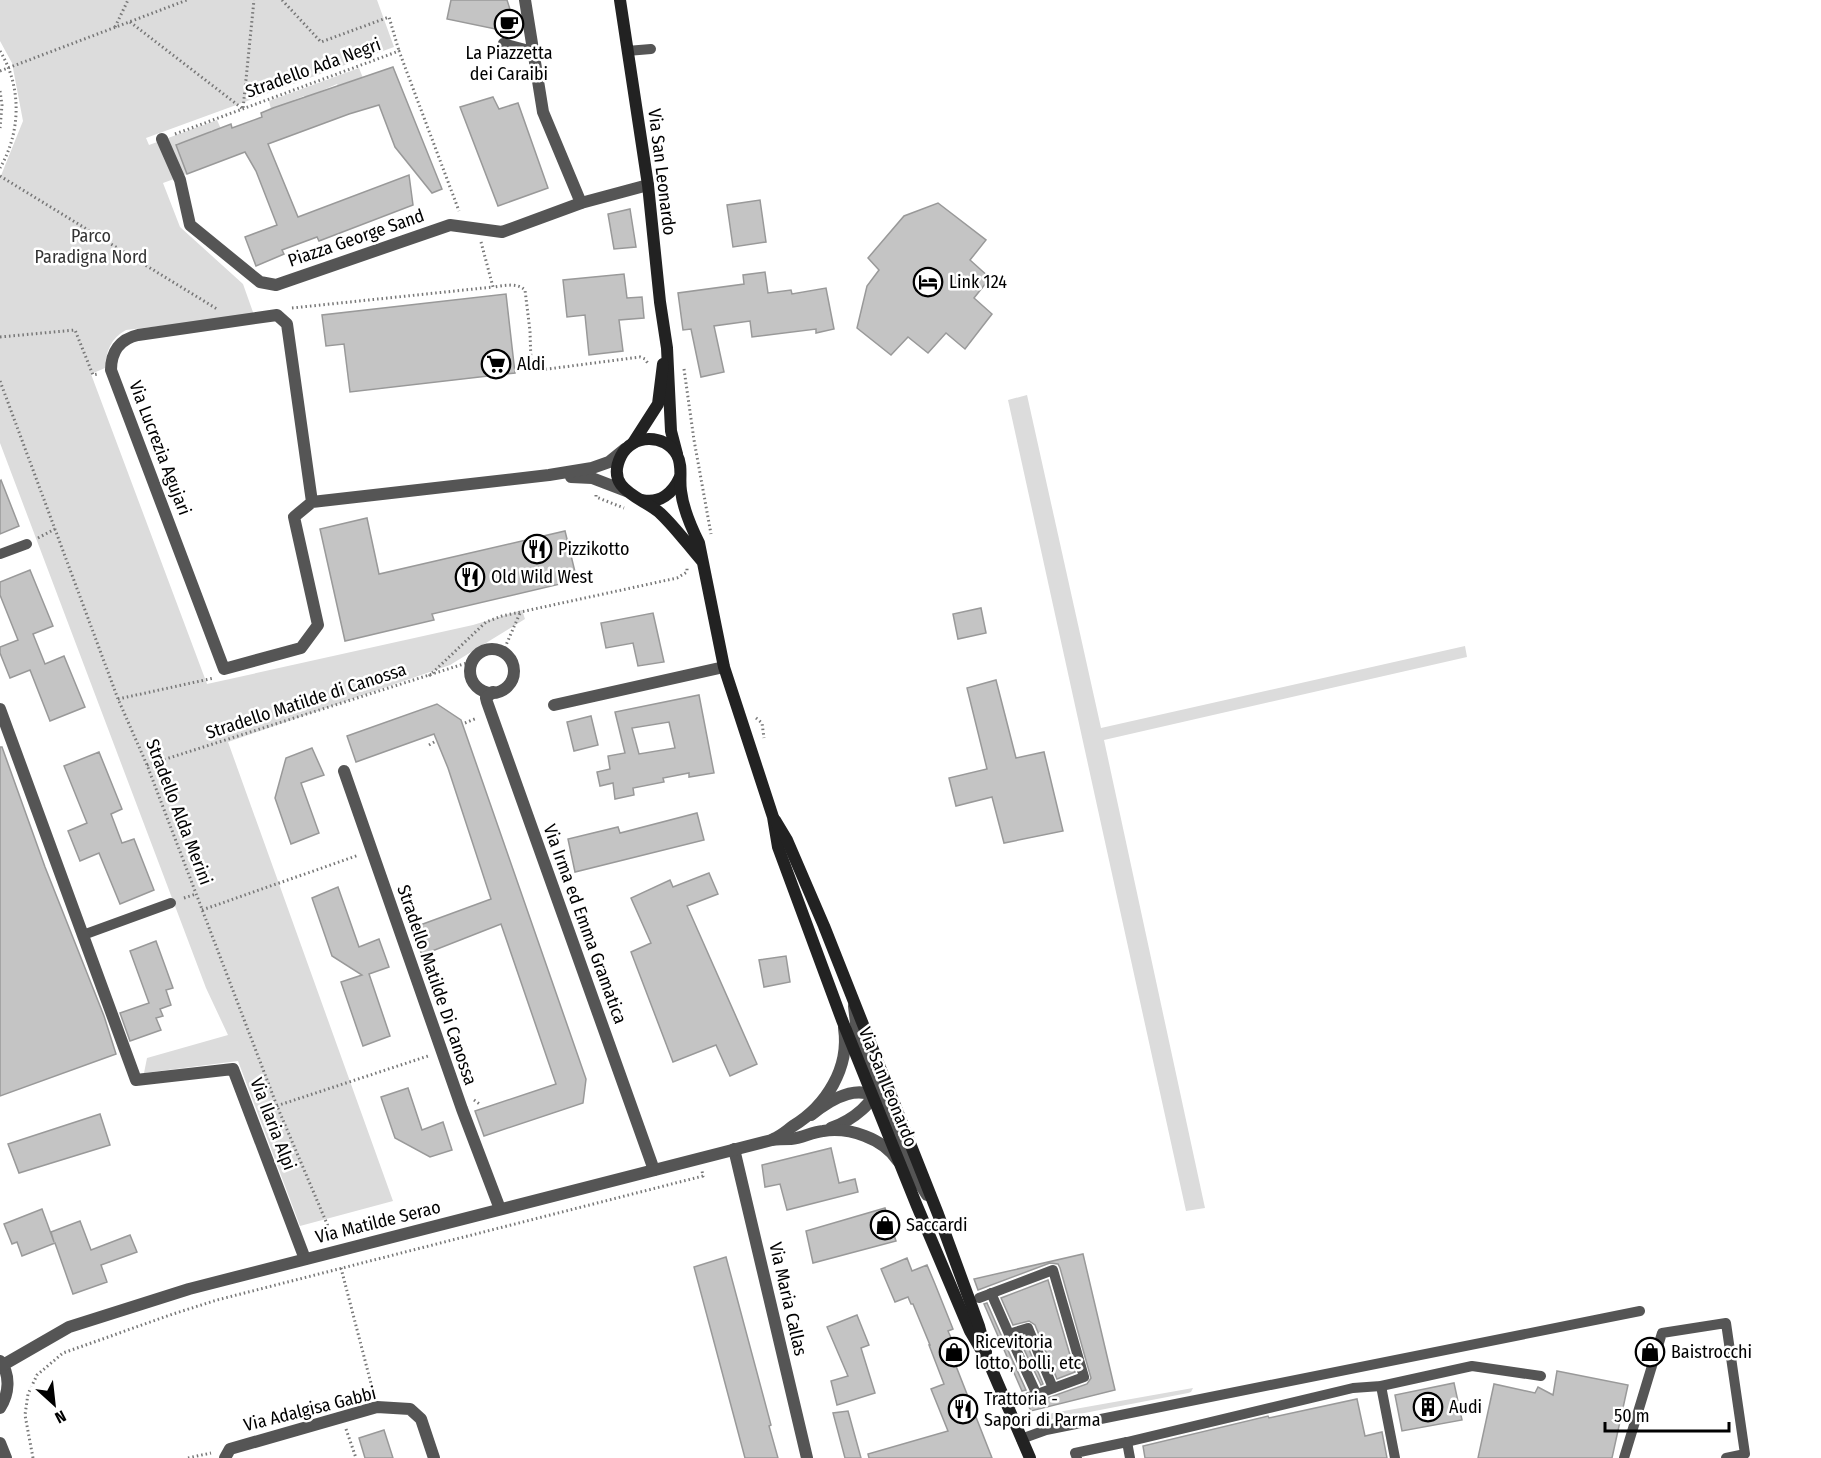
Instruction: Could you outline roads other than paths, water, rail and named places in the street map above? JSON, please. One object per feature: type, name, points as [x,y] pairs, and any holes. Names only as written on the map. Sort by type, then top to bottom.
[{"type":"main road","name":"Via San Leonardo","points":[[620,0],[648,185],[667,348],[670,431],[677,456]]},
{"type":"main road","name":"Via San Leonardo","points":[[629,446],[658,404],[667,348]]},
{"type":"main road","points":[[638,499],[649,501],[669,494],[680,477],[677,456],[663,442],[643,439],[629,446],[620,457],[618,475],[626,491],[638,499],[658,511],[702,561]]},
{"type":"main road","name":"Via San Leonardo","points":[[680,477],[681,491],[699,543],[724,667],[772,812],[778,848],[842,1020],[900,1165],[970,1331],[991,1368],[1029,1458]]},
{"type":"main road","name":"Via San Leonardo","points":[[772,812],[787,840],[851,994],[938,1214],[981,1331],[991,1368]]},
{"type":"street","points":[[525,0],[534,43],[543,112],[581,203]]},
{"type":"street","name":"Piazza George Sand","points":[[162,139],[180,180],[190,225],[260,282],[276,285],[450,225],[502,232],[581,203],[648,185]]},
{"type":"street","name":"Via Lucrezia Agujari","points":[[277,315],[287,324],[312,502],[294,517],[318,625],[301,648],[224,669],[111,370],[111,361],[120,343],[128,338],[277,315]]},
{"type":"street","points":[[312,502],[549,475],[609,462],[629,446]]},
{"type":"street","points":[[549,475],[592,478],[626,491]]},
{"type":"street","points":[[492,649],[503,652],[510,659],[514,673],[510,684],[504,689],[493,692],[484,691],[473,681],[470,672],[473,661],[485,650],[492,649]]},
{"type":"street","points":[[554,705],[724,667]]},
{"type":"street","name":"Via Irma ed Emma Gramatica","points":[[493,692],[486,698],[490,713],[654,1170]]},
{"type":"street","name":"Via Ilaria Alpi","points":[[0,709],[136,1080],[233,1069],[305,1259]]},
{"type":"street","name":"Stradello Matilde Di Canossa","points":[[344,771],[441,1052],[500,1209]]},
{"type":"street","points":[[851,994],[857,1032],[876,1082],[872,1095],[885,1104],[913,1173],[938,1214]]},
{"type":"street","name":"Via Matilde Serao","points":[[811,1115],[825,1098],[839,1069],[845,1037],[842,1020]]},
{"type":"street","name":"Via Matilde Serao","points":[[772,1140],[829,1102],[849,1093],[872,1095],[853,1118],[818,1132]]},
{"type":"street","name":"Via Matilde Serao","points":[[2,1363],[69,1327],[189,1289],[772,1140],[840,1130],[864,1136],[889,1151],[900,1165]]},
{"type":"street","name":"Via Maria Callas","points":[[734,1149],[807,1458]]},
{"type":"street","points":[[0,1408],[9,1387],[2,1363]]},
{"type":"street","name":"Via Adalgisa Gabbi","points":[[225,1458],[230,1449],[377,1407],[410,1409],[421,1419],[434,1458]]},
{"type":"street","points":[[0,1443],[6,1458]]},
{"type":"lane","points":[[503,43],[534,43]]},
{"type":"lane","points":[[627,51],[651,49]]},
{"type":"lane","points":[[0,554],[27,544]]},
{"type":"lane","points":[[83,935],[171,903]]},
{"type":"lane","points":[[979,1298],[1053,1270],[1084,1377],[1007,1405]]},
{"type":"lane","points":[[991,1293],[1037,1395]]},
{"type":"lane","points":[[1021,1439],[1058,1428],[1640,1311]]},
{"type":"lane","points":[[1624,1458],[1662,1332],[1726,1323],[1745,1454],[1726,1458]]},
{"type":"lane","points":[[1009,1334],[1028,1328],[1053,1388]]},
{"type":"lane","points":[[1077,1458],[1075,1453],[1353,1388],[1381,1386],[1472,1366],[1541,1376]]},
{"type":"lane","points":[[1381,1386],[1395,1458]]},
{"type":"lane","points":[[1127,1442],[1130,1458]]},
{"type":"place","name":"La Piazzetta dei Caraibi","points":[[509,24]]},
{"type":"place","name":"Link 124","points":[[928,282]]},
{"type":"place","name":"Aldi","points":[[496,364]]},
{"type":"place","name":"Pizzikotto","points":[[537,549]]},
{"type":"place","name":"Old Wild West","points":[[470,577]]},
{"type":"place","name":"Saccardi","points":[[885,1225]]},
{"type":"place","name":"Ricevitoria lotto, bolli, etc","points":[[954,1352]]},
{"type":"place","name":"Baistrocchi","points":[[1650,1352]]},
{"type":"place","name":"Audi","points":[[1428,1407]]},
{"type":"place","name":"Trattoria - Sapori di Parma","points":[[963,1409]]},
{"type":"park label","name":"Parco Paradigna Nord","points":[[91,246]]}]
